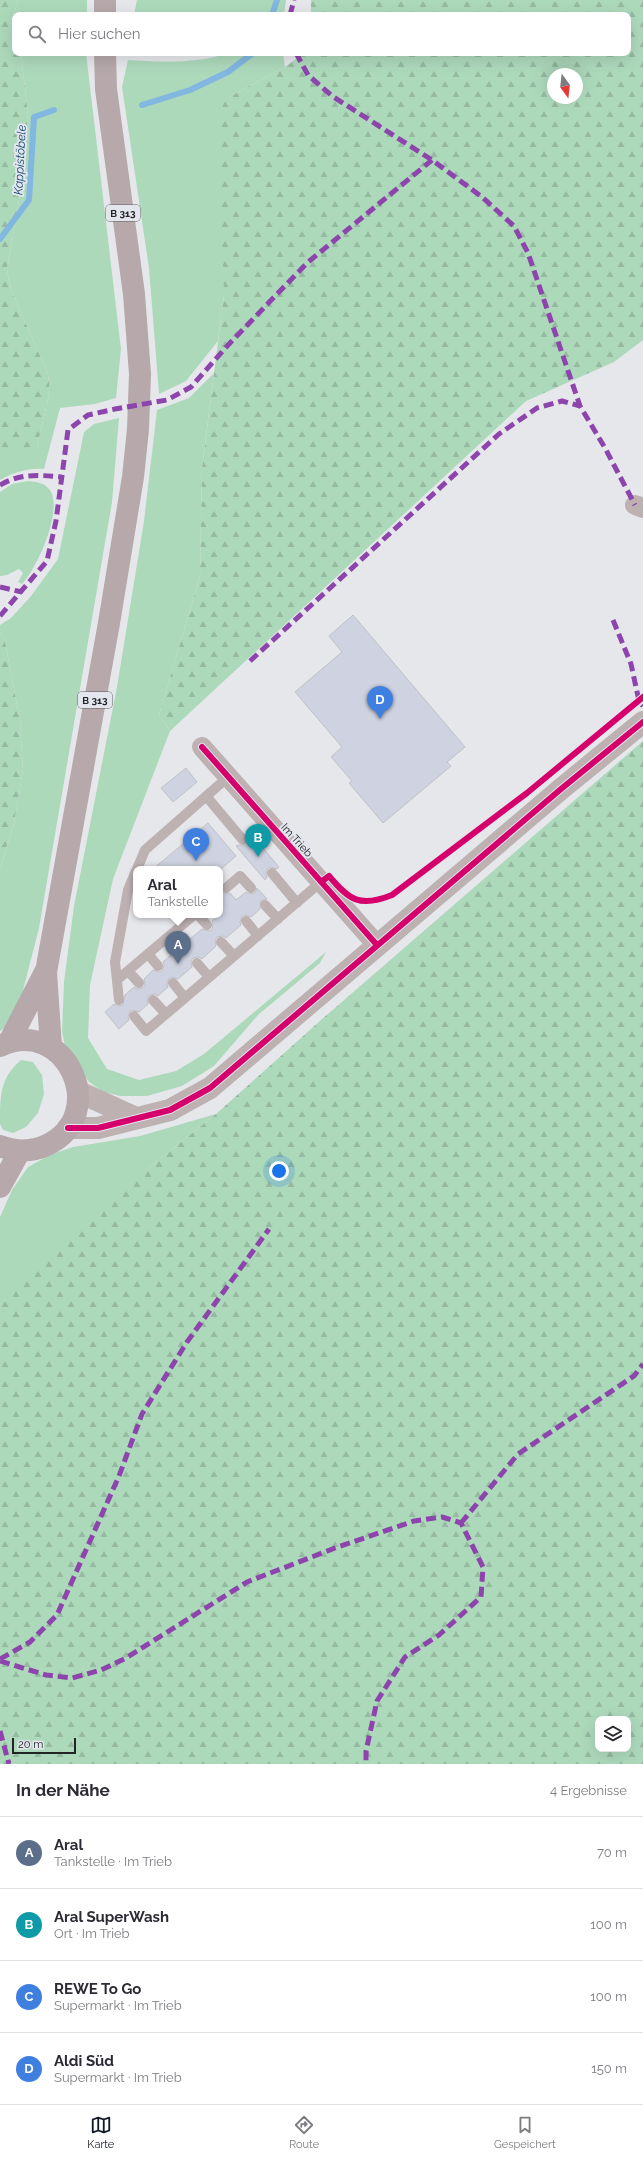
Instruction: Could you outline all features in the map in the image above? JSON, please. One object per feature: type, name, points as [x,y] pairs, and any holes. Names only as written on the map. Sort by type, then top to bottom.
[{"type":"main road","points":[[105,0],[105,12]]},
{"type":"main road","name":"B 313","points":[[51,1047],[46,972],[109,623],[133,477],[138,428],[140,374],[134,294],[106,89],[106,56]]},
{"type":"main road","name":"B 313","points":[[5,1044],[25,1015],[46,972]]},
{"type":"main road","points":[[0,1187],[10,1148],[38,1149],[49,1144],[68,1128],[77,1111],[79,1092],[75,1074],[65,1059],[51,1047],[38,1042],[24,1040],[5,1044]]},
{"type":"street","points":[[68,1128],[98,1128],[134,1117],[170,1110],[210,1088],[377,945],[643,722]]},
{"type":"street","name":"Im Trieb","points":[[202,747],[377,945]]},
{"type":"street","points":[[79,1092],[134,1117]]},
{"type":"lane","points":[[138,866],[145,850],[228,777]]},
{"type":"lane","points":[[206,796],[243,840]]},
{"type":"lane","points":[[272,873],[297,903]]},
{"type":"lane","points":[[226,888],[240,876],[251,888]]},
{"type":"lane","points":[[119,1000],[115,962],[128,890],[133,878]]},
{"type":"lane","points":[[134,1016],[146,1031],[321,882]]},
{"type":"lane","points":[[265,905],[278,919]]},
{"type":"lane","points":[[117,980],[191,918]]},
{"type":"lane","points":[[201,918],[207,925]]},
{"type":"lane","points":[[246,921],[258,936]]},
{"type":"lane","points":[[172,934],[183,946]]},
{"type":"lane","points":[[221,942],[234,956]]},
{"type":"lane","points":[[148,954],[158,966]]},
{"type":"lane","points":[[197,962],[209,977]]},
{"type":"lane","points":[[128,971],[139,983]]},
{"type":"lane","points":[[173,983],[185,998]]},
{"type":"lane","points":[[153,1000],[166,1014]]},
{"type":"green space","points":[[0,0],[18,0],[15,12],[12,12],[12,56],[21,56],[28,115],[22,182],[7,270],[11,290],[48,374],[50,390],[37,447],[0,447]]},
{"type":"green space","points":[[18,0],[87,0],[87,12],[15,12]]},
{"type":"green space","points":[[137,0],[286,0],[284,12],[135,12]]},
{"type":"green space","points":[[311,0],[643,0],[643,340],[614,362],[526,401],[170,731],[159,715],[200,576],[202,468],[224,295],[218,114],[227,98],[285,67],[300,56],[631,56],[631,12],[311,12]]},
{"type":"green space","points":[[21,56],[86,56],[121,349],[116,398],[95,404],[60,408],[44,469],[21,471],[0,480],[0,447],[37,447],[50,390],[48,374],[11,290],[7,270],[22,182],[28,115]]},
{"type":"green space","points":[[283,56],[285,67],[227,98],[224,295],[218,341],[186,381],[159,394],[149,268],[122,87],[128,60],[165,62],[191,61],[216,57]]},
{"type":"green space","points":[[214,373],[202,468],[200,576],[159,715],[170,731],[113,879],[90,985],[88,1038],[107,1069],[139,1080],[176,1071],[204,1054],[326,952],[320,963],[258,1015],[214,1066],[182,1086],[147,1096],[120,1096],[103,1092],[88,1081],[65,1047],[62,1031],[64,982],[74,906],[117,687],[144,521],[157,410],[189,398]]},
{"type":"green space","points":[[119,418],[112,502],[39,928],[18,1010],[6,1027],[0,1031],[0,869],[14,823],[23,770],[20,721],[5,641],[0,632],[0,625],[11,618],[31,596],[58,559],[84,432],[94,424]]},
{"type":"green space","points":[[28,481],[41,483],[48,488],[53,496],[54,508],[52,522],[42,552],[22,584],[18,582],[23,573],[19,569],[7,575],[0,576],[0,492],[12,484]]},
{"type":"green space","points":[[0,632],[5,641],[20,721],[23,770],[14,823],[0,869]]},
{"type":"green space","points":[[643,741],[643,1764],[0,1764],[0,1307],[40,1263],[151,1166],[216,1114],[321,1020]]},
{"type":"green space","points":[[21,1060],[33,1062],[42,1075],[44,1094],[38,1113],[26,1127],[13,1133],[3,1130],[0,1124],[0,1104],[5,1081],[14,1067]]},
{"type":"green space","points":[[216,1114],[151,1166],[0,1307],[0,1217],[12,1190],[28,1167],[50,1155],[73,1147],[140,1136]]},
{"type":"building","points":[[353,615],[465,747],[447,762],[451,766],[383,823],[349,783],[352,781],[331,757],[342,747],[295,692],[342,652],[329,636]]},
{"type":"building","points":[[186,768],[197,782],[173,802],[161,788]]},
{"type":"building","points":[[208,823],[236,856],[223,867],[223,866],[157,866]]},
{"type":"building","points":[[251,834],[279,867],[277,869],[271,867],[268,868],[266,874],[267,877],[265,880],[236,846],[247,845],[249,839],[248,836]]},
{"type":"building","points":[[257,888],[267,899],[260,901],[260,909],[251,917],[245,915],[242,916],[240,922],[241,925],[226,938],[223,936],[217,937],[215,940],[216,946],[202,959],[199,957],[193,958],[191,961],[192,967],[178,979],[172,977],[169,978],[167,984],[168,987],[158,996],[155,994],[149,995],[147,998],[148,1004],[139,1012],[133,1010],[130,1011],[128,1017],[129,1020],[119,1029],[105,1012],[114,1004],[119,1006],[123,1005],[125,995],[134,987],[137,989],[143,988],[145,985],[144,979],[153,970],[159,972],[162,971],[164,965],[163,962],[178,949],[182,951],[187,950],[189,946],[188,941],[202,929],[208,931],[212,930],[212,921],[216,918],[223,918],[223,893],[230,893],[236,900],[246,892],[249,894],[255,893]]},
{"type":"waterway","name":"Kappistöbele","points":[[273,12],[277,0]]},
{"type":"waterway","name":"Kappistöbele","points":[[142,105],[190,90],[228,72],[249,56]]},
{"type":"waterway","name":"Kappistöbele","points":[[0,239],[29,200],[34,117],[54,110]]},
{"type":"marked path","points":[[291,12],[294,0]]},
{"type":"marked path","points":[[298,56],[308,75],[332,96],[432,160],[482,197],[514,226],[528,253],[580,406],[605,448],[635,505]]},
{"type":"marked path","points":[[0,616],[47,561],[56,521],[68,430],[88,415],[167,400],[191,387],[229,344],[307,263],[432,160]]},
{"type":"marked path","points":[[250,661],[499,434],[537,408],[562,401],[580,406]]},
{"type":"marked path","points":[[0,485],[16,478],[30,476],[38,475],[62,477]]},
{"type":"marked path","points":[[0,587],[22,592]]},
{"type":"marked path","points":[[613,620],[631,664],[639,701],[643,706]]},
{"type":"marked path","points":[[0,1659],[30,1642],[57,1615],[119,1476],[142,1414],[187,1342],[269,1229]]},
{"type":"marked path","points":[[461,1523],[518,1454],[634,1376],[643,1364]]},
{"type":"marked path","points":[[0,1661],[46,1675],[72,1678],[101,1670],[126,1658],[247,1582],[335,1548],[414,1521],[442,1517],[461,1523],[483,1567],[481,1597],[439,1635],[405,1657],[377,1701],[366,1751],[366,1764]]},
{"type":"marked path","points":[[0,1731],[9,1764]]},
{"type":"cycle path","points":[[321,882],[329,876],[349,896],[363,901],[381,899],[392,895],[527,793],[643,697]]},
{"type":"cycle path","points":[[68,1128],[98,1128],[170,1110],[210,1088],[561,789],[643,722]]},
{"type":"cycle path","points":[[202,747],[377,945]]},
{"type":"place","name":"Aldi Süd","points":[[380,719]]},
{"type":"place","name":"Aral SuperWash","points":[[258,857]]},
{"type":"place","name":"REWE To Go","points":[[196,861]]},
{"type":"place","name":"Aral","points":[[178,964]]}]
